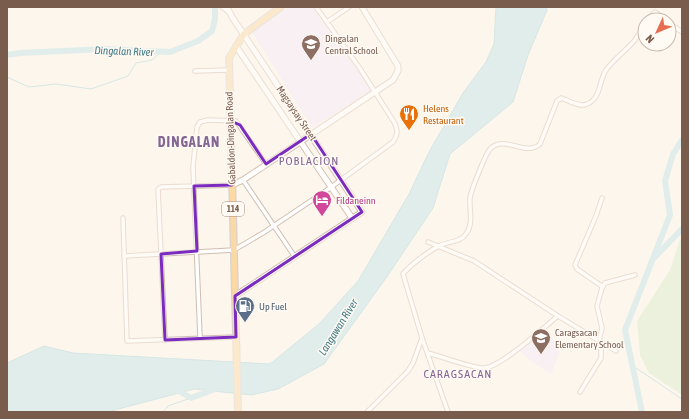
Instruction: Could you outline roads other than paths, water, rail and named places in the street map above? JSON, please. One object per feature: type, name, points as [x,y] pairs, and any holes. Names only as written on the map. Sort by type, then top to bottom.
[{"type":"main road","name":"Gabaldon-Dingalan Road","points":[[238,412],[231,121],[228,70],[229,58],[244,34],[272,9],[281,7]]},
{"type":"street","points":[[222,7],[230,13]]},
{"type":"street","name":"Magsaysay Street","points":[[227,7],[362,212],[352,218],[330,188],[236,46]]},
{"type":"street","points":[[124,256],[234,250],[341,181],[388,147],[397,137],[398,130],[376,92],[316,7]]},
{"type":"street","points":[[327,22],[349,7]]},
{"type":"street","points":[[165,340],[158,189],[161,187],[232,185],[243,180],[393,80],[398,71],[398,66],[362,7]]},
{"type":"street","points":[[448,412],[402,277],[404,272],[438,246],[460,240],[468,230],[471,224],[472,190],[487,153],[491,148],[496,145],[506,144],[528,148],[537,147],[540,144],[557,101],[561,98],[581,105],[590,103],[599,91],[606,70],[633,44],[637,37]]},
{"type":"street","points":[[195,72],[228,70]]},
{"type":"street","points":[[200,337],[198,251],[194,186],[194,160],[197,127],[202,121],[236,121],[266,164]]},
{"type":"street","points":[[243,180],[273,226],[295,256]]},
{"type":"street","points":[[602,198],[575,265],[577,269],[603,286]]},
{"type":"street","points":[[123,218],[127,341],[200,337],[236,337]]},
{"type":"street","points":[[236,296],[352,218]]},
{"type":"street","points":[[428,242],[474,261],[558,316],[616,351]]},
{"type":"street","points":[[580,392],[601,358],[600,341],[602,328],[598,304],[603,286],[605,283],[635,275]]},
{"type":"street","points":[[428,353],[478,367],[487,367],[516,349],[558,316]]},
{"type":"street","points":[[366,412],[408,371],[413,363],[422,338]]},
{"type":"water","points":[[496,7],[546,7],[547,10],[528,55],[513,102],[450,154],[433,208],[386,278],[324,364],[278,389],[251,395],[194,389],[107,412],[7,412],[7,363],[44,346],[73,353],[270,364],[319,324],[358,281],[409,194],[429,152],[463,93],[486,62],[494,44]]},
{"type":"waterway","name":"Dingalan River","points":[[7,55],[20,53],[105,49],[170,52],[198,41],[212,31],[215,19],[215,7]]},
{"type":"waterway","points":[[7,77],[29,87],[56,84],[91,89],[128,76],[136,63],[152,60],[161,52]]},
{"type":"waterway","points":[[642,412],[625,330],[670,215],[665,181],[673,154],[682,140]]},
{"type":"waterway","points":[[655,257],[682,229]]},
{"type":"waterway","points":[[633,366],[682,399]]},
{"type":"waterway","name":"Langawan River","points":[[175,389],[191,398],[218,388]]},
{"type":"waterway","points":[[163,412],[168,406],[191,398]]},
{"type":"place","name":"Dingalan Central School","points":[[311,61]]},
{"type":"place","name":"Helens Restaurant","points":[[409,131]]},
{"type":"place","name":"Fildaneinn","points":[[322,217]]},
{"type":"place","name":"Up Fuel","points":[[245,323]]},
{"type":"place","name":"Caragsacan Elementary School","points":[[541,355]]},
{"type":"district","name":"DINGALAN","points":[[189,142]]},
{"type":"district","name":"POBLACION","points":[[309,161]]},
{"type":"district","name":"CARAGSACAN","points":[[458,374]]}]
